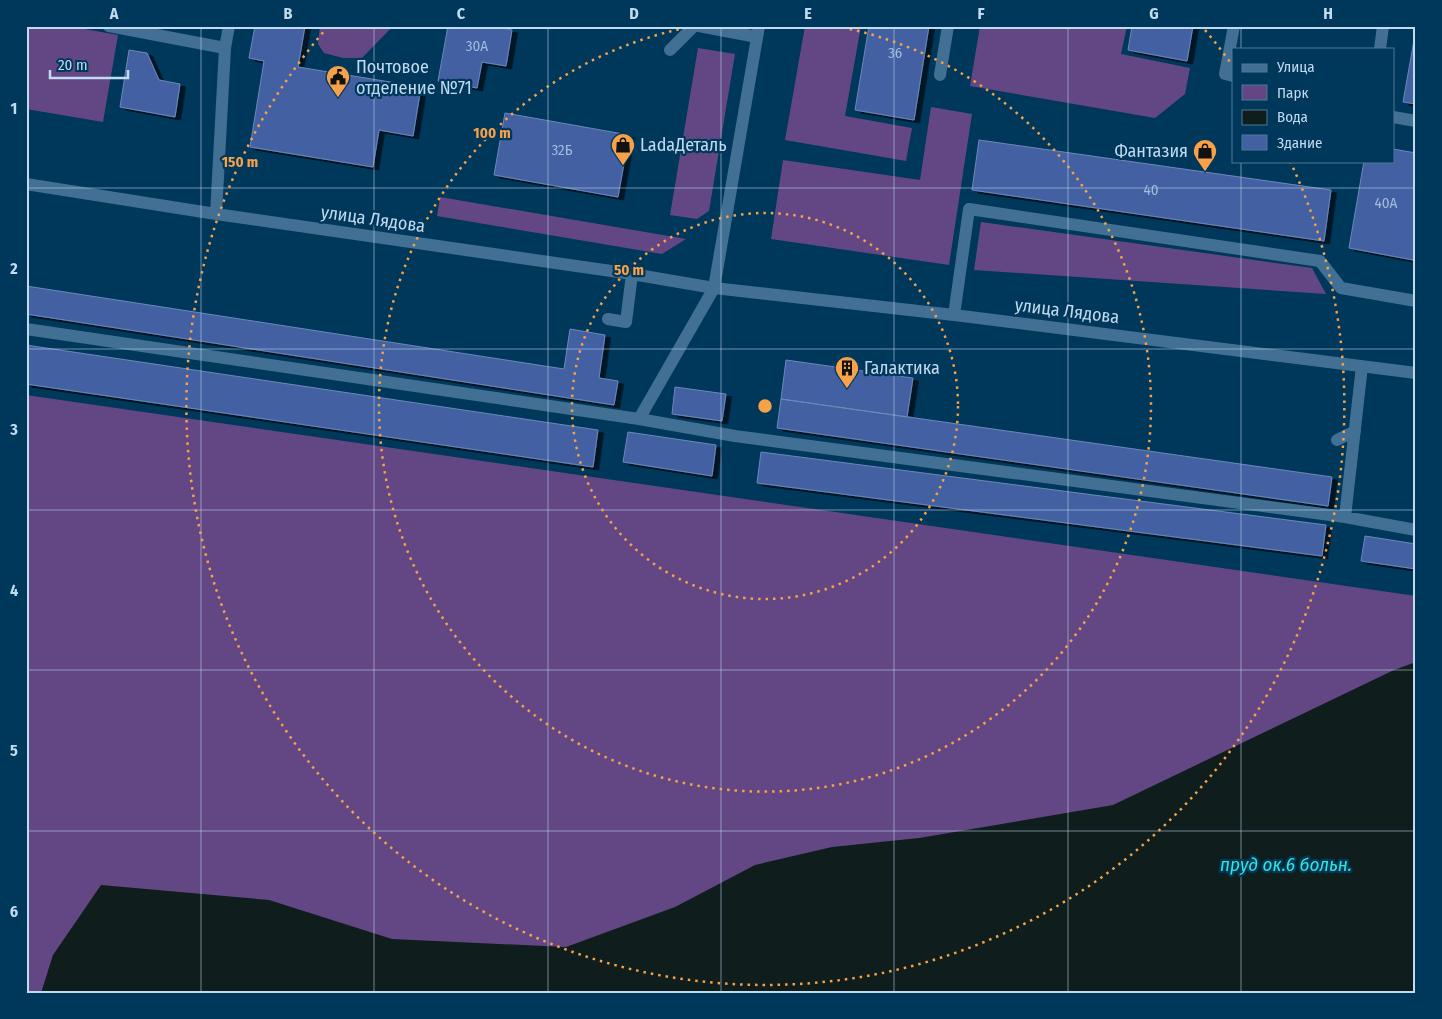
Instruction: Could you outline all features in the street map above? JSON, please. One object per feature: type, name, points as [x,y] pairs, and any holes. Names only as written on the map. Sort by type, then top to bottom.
[{"type":"street","points":[[109,26],[225,48]]},
{"type":"street","points":[[216,214],[225,48],[229,26]]},
{"type":"street","points":[[670,50],[694,26]]},
{"type":"street","points":[[639,419],[714,288],[758,32],[699,26]]},
{"type":"street","points":[[940,75],[948,26]]},
{"type":"street","points":[[1232,76],[1225,74],[1234,26]]},
{"type":"street","points":[[1380,48],[1384,26]]},
{"type":"street","points":[[1394,117],[1416,122]]},
{"type":"street","name":"улица Лядова","points":[[26,184],[216,214],[632,274],[714,288],[954,315],[1416,373]]},
{"type":"street","points":[[954,315],[969,209],[1320,261],[1341,288],[1416,301]]},
{"type":"street","points":[[608,319],[626,322],[632,274]]},
{"type":"street","points":[[26,329],[639,419],[735,436],[1345,516],[1416,530]]},
{"type":"street","points":[[1345,516],[1362,366]]},
{"type":"street","points":[[1337,440],[1355,431]]},
{"type":"green space","points":[[26,26],[68,26],[118,35],[103,122],[26,109]]},
{"type":"green space","points":[[320,26],[393,26],[362,58],[343,58],[324,53],[318,44]]},
{"type":"green space","points":[[805,26],[861,26],[845,116],[912,128],[906,161],[785,140]]},
{"type":"green space","points":[[980,26],[1127,26],[1121,54],[1190,68],[1185,94],[1155,118],[970,86]]},
{"type":"green space","points":[[698,48],[735,54],[709,211],[697,219],[670,215]]},
{"type":"green space","points":[[931,107],[972,114],[949,265],[771,239],[783,160],[920,180]]},
{"type":"green space","points":[[440,197],[686,239],[662,254],[437,216]]},
{"type":"green space","points":[[981,222],[1312,268],[1326,294],[974,270]]},
{"type":"green space","points":[[26,395],[1416,596],[1416,993],[26,993]]},
{"type":"water","name":"пруд ок.6 больн.","points":[[1416,662],[1416,993],[41,993],[53,955],[101,885],[269,900],[392,939],[566,947],[675,907],[755,865],[832,847],[919,838],[1113,805],[1394,670]]},
{"type":"building","points":[[255,26],[305,26],[298,67],[421,87],[413,136],[379,130],[373,167],[250,147],[264,61],[249,58]]},
{"type":"building","points":[[448,26],[490,26],[512,30],[506,66],[482,62],[477,88],[438,81]]},
{"type":"building","points":[[869,26],[929,26],[914,120],[855,110]]},
{"type":"building","points":[[1132,26],[1193,26],[1187,61],[1128,50]]},
{"type":"building","points":[[1416,29],[1416,104],[1403,102]]},
{"type":"building","points":[[129,50],[147,53],[159,80],[180,84],[175,117],[120,107]]},
{"type":"building","points":[[505,113],[629,135],[618,197],[494,175]]},
{"type":"building","points":[[979,140],[1331,190],[1324,241],[972,190]]},
{"type":"building","points":[[1394,149],[1416,153],[1416,245],[1413,260],[1349,248],[1364,162],[1394,162]]},
{"type":"building","points":[[26,286],[564,369],[570,329],[605,335],[599,378],[618,381],[614,405],[26,314]]},
{"type":"building","points":[[26,345],[598,430],[593,467],[26,384]]},
{"type":"building","name":"Галактика","points":[[786,360],[913,378],[907,417],[781,399]]},
{"type":"building","points":[[675,387],[726,394],[722,421],[672,414]]},
{"type":"building","points":[[781,399],[1332,477],[1328,506],[777,428]]},
{"type":"building","points":[[628,432],[716,445],[712,476],[623,462]]},
{"type":"building","points":[[761,452],[1326,525],[1322,556],[757,483]]},
{"type":"building","points":[[1365,536],[1416,544],[1416,569],[1361,561]]},
{"type":"place","name":"Почтовое отделение №71","points":[[338,98]]},
{"type":"place","name":"LadaДеталь","points":[[623,166]]},
{"type":"place","name":"Фантазия","points":[[1205,172]]},
{"type":"place","name":"Галактика","points":[[847,389]]}]
